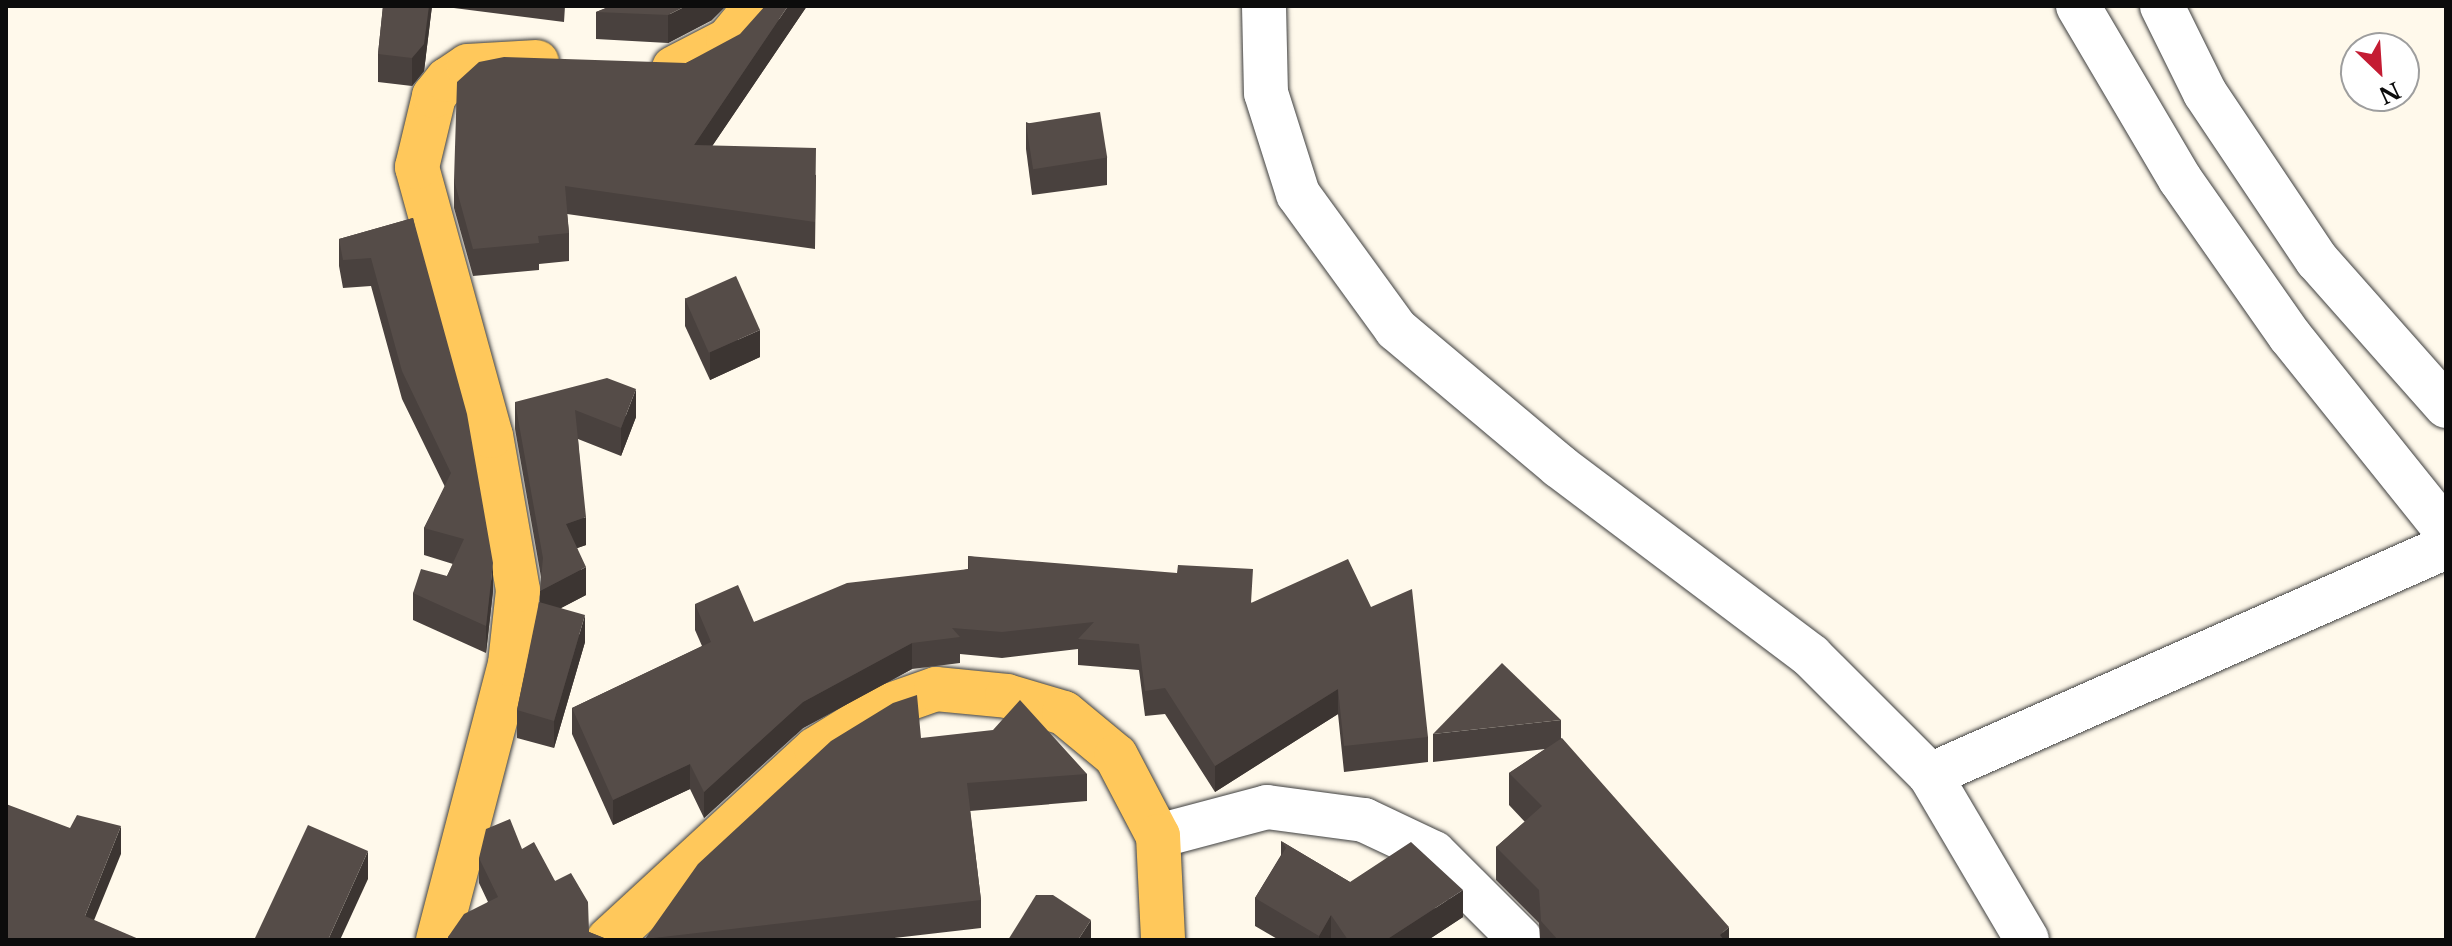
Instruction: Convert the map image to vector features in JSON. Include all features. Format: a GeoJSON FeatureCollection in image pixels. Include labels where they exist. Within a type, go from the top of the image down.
{"type":"FeatureCollection","features":[{"type":"Feature","properties":{"kind":"main road"},"geometry":{"type":"LineString","coordinates":[[628,66],[674,68],[705,55],[756,6]]}},
{"type":"Feature","properties":{"kind":"main road"},"geometry":{"type":"LineString","coordinates":[[438,940],[510,664],[518,590],[491,436],[417,167],[434,96],[468,66],[584,64]]}},
{"type":"Feature","properties":{"kind":"main road"},"geometry":{"type":"LineString","coordinates":[[608,940],[816,749],[882,708],[936,689],[1007,696],[1064,713],[1116,756],[1158,836],[1163,940]]}},
{"type":"Feature","properties":{"kind":"street"},"geometry":{"type":"LineString","coordinates":[[1264,6],[1266,93],[1298,194],[1396,329],[1559,466],[1811,656],[1930,775],[2027,940]]}},
{"type":"Feature","properties":{"kind":"street"},"geometry":{"type":"LineString","coordinates":[[2078,6],[2180,179],[2281,323],[2446,531]]}},
{"type":"Feature","properties":{"kind":"street"},"geometry":{"type":"LineString","coordinates":[[2162,6],[2205,93],[2317,260],[2446,406]]}},
{"type":"Feature","properties":{"kind":"street"},"geometry":{"type":"LineString","coordinates":[[1930,775],[2446,547]]}},
{"type":"Feature","properties":{"kind":"street"},"geometry":{"type":"LineString","coordinates":[[1158,836],[1267,807],[1364,820],[1434,853],[1521,940]]}},
{"type":"Feature","properties":{"kind":"building"},"geometry":{"type":"Polygon","coordinates":[[[383,6],[429,6],[424,44],[412,58],[378,54],[383,6]]]}},
{"type":"Feature","properties":{"kind":"building"},"geometry":{"type":"Polygon","coordinates":[[[611,6],[686,6],[668,15],[596,12],[611,6]]]}},
{"type":"Feature","properties":{"kind":"building"},"geometry":{"type":"Polygon","coordinates":[[[765,6],[788,6],[694,145],[816,148],[815,222],[565,186],[569,233],[538,236],[539,243],[473,249],[454,180],[457,82],[479,62],[504,57],[686,63],[740,34],[765,6]]]}},
{"type":"Feature","properties":{"kind":"building"},"geometry":{"type":"Polygon","coordinates":[[[1100,112],[1107,157],[1033,169],[1026,124],[1100,112]]]}},
{"type":"Feature","properties":{"kind":"building"},"geometry":{"type":"Polygon","coordinates":[[[413,218],[467,414],[493,563],[486,626],[413,593],[421,569],[447,576],[464,539],[424,528],[451,473],[402,371],[371,258],[343,260],[339,239],[413,218]]]}},
{"type":"Feature","properties":{"kind":"building"},"geometry":{"type":"Polygon","coordinates":[[[736,276],[760,330],[709,353],[685,299],[736,276]]]}},
{"type":"Feature","properties":{"kind":"building"},"geometry":{"type":"Polygon","coordinates":[[[607,378],[636,389],[621,428],[575,410],[586,517],[566,524],[586,567],[540,591],[543,558],[515,402],[607,378]]]}},
{"type":"Feature","properties":{"kind":"building"},"geometry":{"type":"Polygon","coordinates":[[[968,556],[1177,573],[1178,565],[1253,569],[1251,603],[1348,559],[1371,607],[1412,589],[1428,737],[1344,746],[1338,689],[1215,766],[1165,688],[1145,691],[1139,644],[1078,639],[1094,622],[1002,632],[952,628],[960,637],[912,643],[803,702],[704,792],[690,764],[613,800],[572,708],[711,642],[695,604],[738,585],[754,622],[847,583],[969,569],[968,556]]]}},
{"type":"Feature","properties":{"kind":"building"},"geometry":{"type":"Polygon","coordinates":[[[539,602],[585,615],[554,721],[517,710],[539,602]]]}},
{"type":"Feature","properties":{"kind":"building"},"geometry":{"type":"Polygon","coordinates":[[[1502,663],[1561,720],[1433,734],[1502,663]]]}},
{"type":"Feature","properties":{"kind":"building"},"geometry":{"type":"Polygon","coordinates":[[[917,695],[921,738],[993,730],[1020,700],[1087,774],[967,783],[981,900],[645,939],[698,864],[831,741],[893,703],[917,695]]]}},
{"type":"Feature","properties":{"kind":"building"},"geometry":{"type":"Polygon","coordinates":[[[1562,738],[1729,927],[1720,935],[1724,940],[1558,940],[1541,921],[1539,890],[1496,847],[1542,806],[1509,773],[1562,738]]]}},
{"type":"Feature","properties":{"kind":"building"},"geometry":{"type":"Polygon","coordinates":[[[6,804],[70,828],[77,815],[121,826],[85,916],[141,940],[6,940],[6,804]]]}},
{"type":"Feature","properties":{"kind":"building"},"geometry":{"type":"Polygon","coordinates":[[[510,819],[522,849],[534,842],[555,881],[571,873],[588,902],[589,932],[609,940],[449,940],[464,914],[498,897],[479,858],[486,829],[510,819]]]}},
{"type":"Feature","properties":{"kind":"building"},"geometry":{"type":"Polygon","coordinates":[[[308,825],[368,851],[328,940],[255,938],[308,825]]]}},
{"type":"Feature","properties":{"kind":"building"},"geometry":{"type":"Polygon","coordinates":[[[1281,841],[1350,882],[1411,842],[1463,890],[1386,940],[1348,940],[1331,915],[1319,936],[1255,898],[1286,848],[1281,841]]]}},
{"type":"Feature","properties":{"kind":"building"},"geometry":{"type":"Polygon","coordinates":[[[1036,895],[1053,895],[1091,920],[1078,940],[1008,940],[1036,895]]]}}]}
